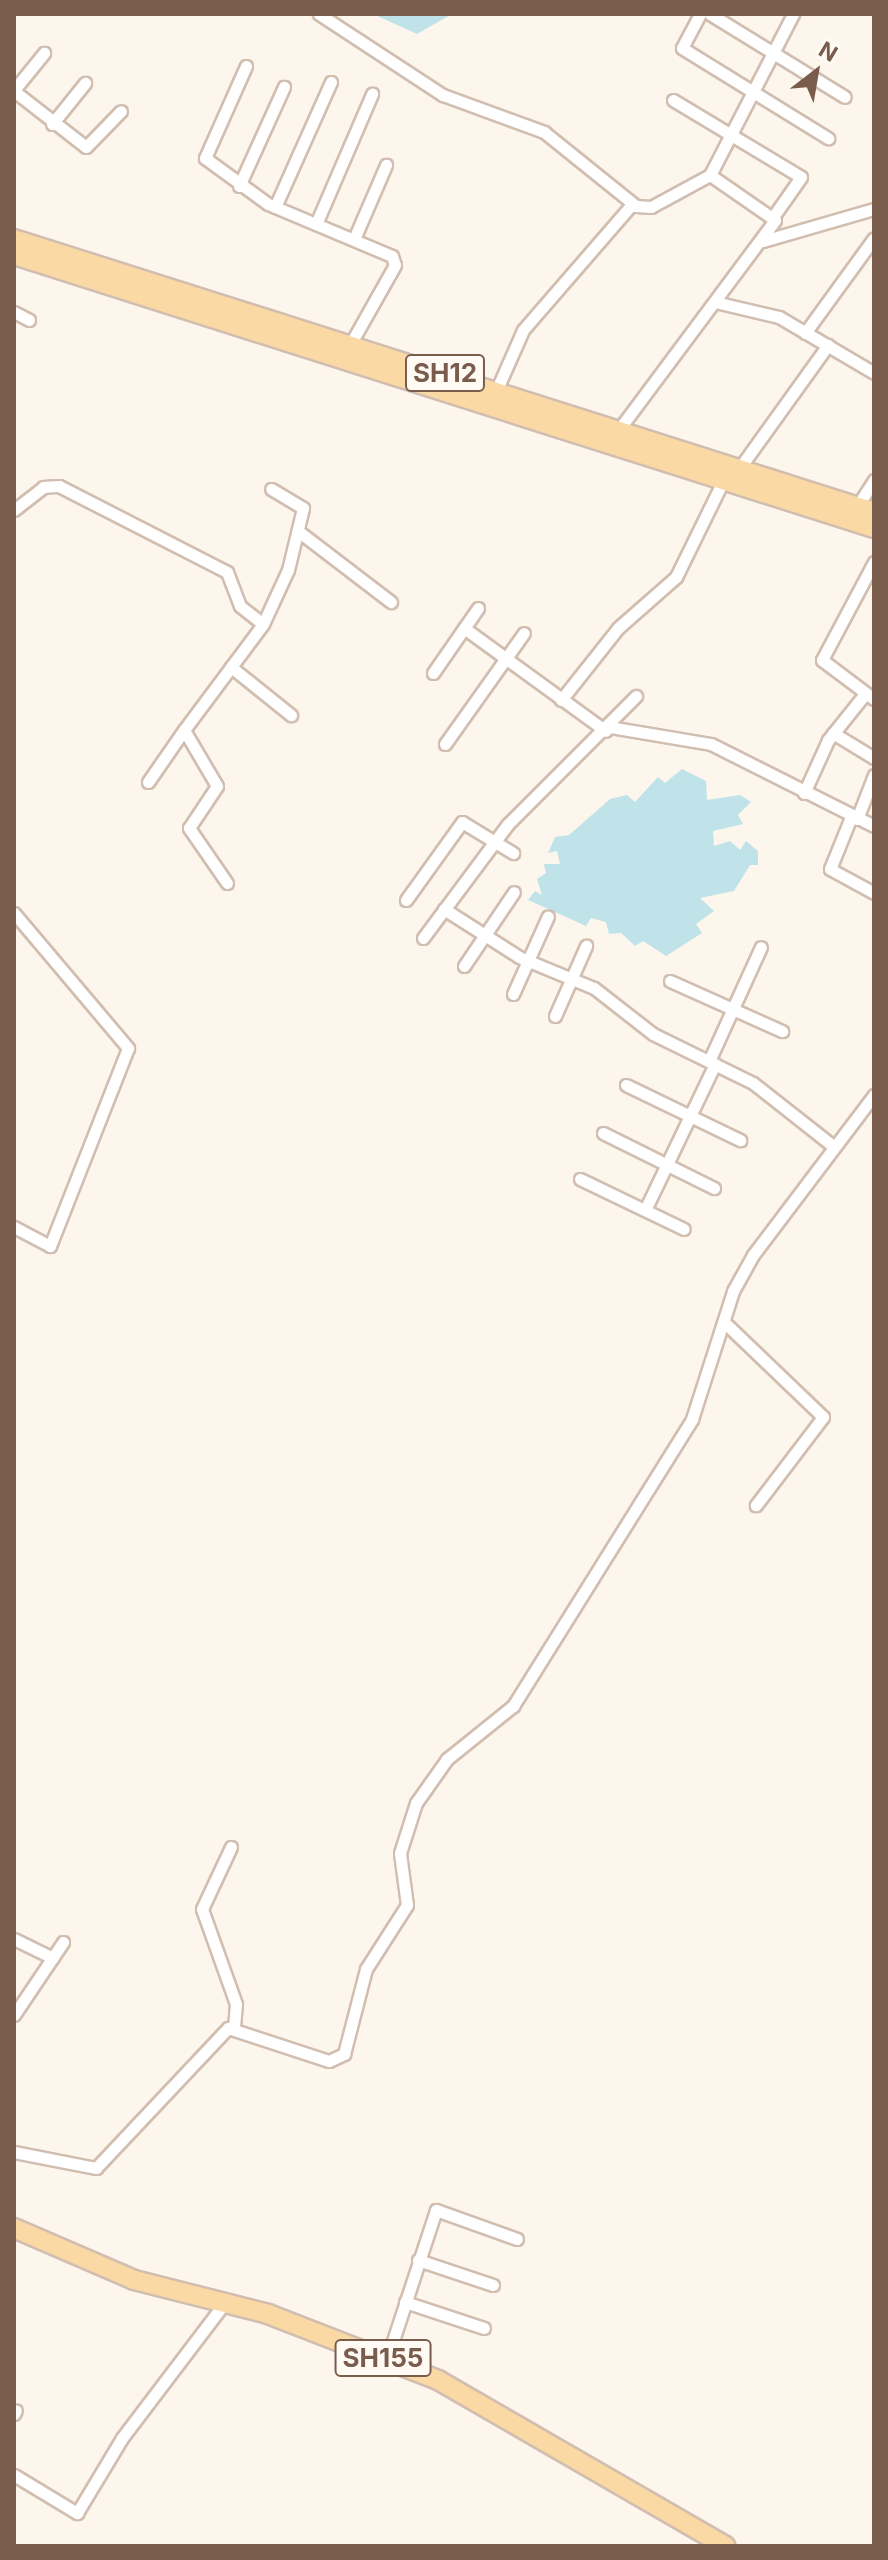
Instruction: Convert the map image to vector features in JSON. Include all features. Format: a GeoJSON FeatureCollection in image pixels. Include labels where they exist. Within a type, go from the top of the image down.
{"type":"FeatureCollection","features":[{"type":"Feature","properties":{"kind":"main road","name":"SH12"},"geometry":{"type":"LineString","coordinates":[[14,239],[620,428],[734,471],[866,508]]}},
{"type":"Feature","properties":{"kind":"main road"},"geometry":{"type":"LineString","coordinates":[[14,255],[734,471],[874,528]]}},
{"type":"Feature","properties":{"kind":"main road","name":"SH155"},"geometry":{"type":"LineString","coordinates":[[14,2231],[139,2292],[219,2310],[329,2343],[511,2424],[712,2546]]}},
{"type":"Feature","properties":{"kind":"main road","name":"SH155"},"geometry":{"type":"LineString","coordinates":[[14,2231],[134,2280],[268,2314],[387,2359],[508,2416],[726,2546]]}},
{"type":"Feature","properties":{"kind":"street"},"geometry":{"type":"LineString","coordinates":[[319,14],[443,95],[544,132],[632,204],[651,207],[710,175],[793,14]]}},
{"type":"Feature","properties":{"kind":"street"},"geometry":{"type":"LineString","coordinates":[[700,14],[682,48],[828,138]]}},
{"type":"Feature","properties":{"kind":"street"},"geometry":{"type":"LineString","coordinates":[[710,14],[845,97]]}},
{"type":"Feature","properties":{"kind":"street"},"geometry":{"type":"LineString","coordinates":[[44,53],[14,90],[52,124],[86,147],[121,111]]}},
{"type":"Feature","properties":{"kind":"street"},"geometry":{"type":"LineString","coordinates":[[246,66],[205,155],[239,186],[275,207],[354,239],[395,265],[351,343]]}},
{"type":"Feature","properties":{"kind":"street"},"geometry":{"type":"LineString","coordinates":[[275,207],[331,82]]}},
{"type":"Feature","properties":{"kind":"street"},"geometry":{"type":"LineString","coordinates":[[52,124],[85,83]]}},
{"type":"Feature","properties":{"kind":"street"},"geometry":{"type":"LineString","coordinates":[[239,186],[284,87]]}},
{"type":"Feature","properties":{"kind":"street"},"geometry":{"type":"LineString","coordinates":[[316,224],[372,94]]}},
{"type":"Feature","properties":{"kind":"street"},"geometry":{"type":"LineString","coordinates":[[620,428],[763,241],[773,217],[801,177],[673,100]]}},
{"type":"Feature","properties":{"kind":"street"},"geometry":{"type":"LineString","coordinates":[[354,239],[386,165]]}},
{"type":"Feature","properties":{"kind":"street"},"geometry":{"type":"LineString","coordinates":[[710,175],[773,217]]}},
{"type":"Feature","properties":{"kind":"street"},"geometry":{"type":"LineString","coordinates":[[497,389],[523,330],[632,204]]}},
{"type":"Feature","properties":{"kind":"street"},"geometry":{"type":"LineString","coordinates":[[763,241],[874,209]]}},
{"type":"Feature","properties":{"kind":"street"},"geometry":{"type":"LineString","coordinates":[[805,333],[874,238]]}},
{"type":"Feature","properties":{"kind":"street"},"geometry":{"type":"LineString","coordinates":[[715,302],[741,313],[772,314],[874,373]]}},
{"type":"Feature","properties":{"kind":"street"},"geometry":{"type":"LineString","coordinates":[[14,312],[29,320]]}},
{"type":"Feature","properties":{"kind":"street"},"geometry":{"type":"LineString","coordinates":[[561,700],[618,628],[676,577],[734,471],[828,345]]}},
{"type":"Feature","properties":{"kind":"street"},"geometry":{"type":"LineString","coordinates":[[866,508],[874,480]]}},
{"type":"Feature","properties":{"kind":"street"},"geometry":{"type":"LineString","coordinates":[[14,510],[43,487],[59,486],[227,572],[240,606],[263,624]]}},
{"type":"Feature","properties":{"kind":"street"},"geometry":{"type":"LineString","coordinates":[[148,782],[263,624],[298,531],[300,502],[271,489]]}},
{"type":"Feature","properties":{"kind":"street"},"geometry":{"type":"LineString","coordinates":[[14,494],[26,502]]}},
{"type":"Feature","properties":{"kind":"street"},"geometry":{"type":"LineString","coordinates":[[298,531],[391,602]]}},
{"type":"Feature","properties":{"kind":"street"},"geometry":{"type":"LineString","coordinates":[[804,793],[833,733],[869,697],[822,660],[874,562]]}},
{"type":"Feature","properties":{"kind":"street"},"geometry":{"type":"LineString","coordinates":[[433,673],[478,608]]}},
{"type":"Feature","properties":{"kind":"street"},"geometry":{"type":"LineString","coordinates":[[464,628],[561,700],[608,729],[699,740],[874,826]]}},
{"type":"Feature","properties":{"kind":"street"},"geometry":{"type":"LineString","coordinates":[[445,744],[524,633]]}},
{"type":"Feature","properties":{"kind":"street"},"geometry":{"type":"LineString","coordinates":[[231,667],[291,715]]}},
{"type":"Feature","properties":{"kind":"street"},"geometry":{"type":"LineString","coordinates":[[423,938],[493,841],[608,729],[636,696]]}},
{"type":"Feature","properties":{"kind":"street"},"geometry":{"type":"LineString","coordinates":[[184,730],[217,786],[189,828],[227,883]]}},
{"type":"Feature","properties":{"kind":"street"},"geometry":{"type":"LineString","coordinates":[[833,733],[874,758]]}},
{"type":"Feature","properties":{"kind":"street"},"geometry":{"type":"LineString","coordinates":[[874,775],[830,869],[874,893]]}},
{"type":"Feature","properties":{"kind":"street"},"geometry":{"type":"LineString","coordinates":[[406,900],[457,825],[513,853]]}},
{"type":"Feature","properties":{"kind":"street"},"geometry":{"type":"LineString","coordinates":[[464,966],[514,892]]}},
{"type":"Feature","properties":{"kind":"street"},"geometry":{"type":"LineString","coordinates":[[444,909],[529,961],[572,978],[712,1063],[753,1083],[833,1146]]}},
{"type":"Feature","properties":{"kind":"street"},"geometry":{"type":"LineString","coordinates":[[14,913],[128,1048],[50,1246],[14,1227]]}},
{"type":"Feature","properties":{"kind":"street"},"geometry":{"type":"LineString","coordinates":[[513,994],[548,916]]}},
{"type":"Feature","properties":{"kind":"street"},"geometry":{"type":"LineString","coordinates":[[555,1016],[586,946]]}},
{"type":"Feature","properties":{"kind":"street"},"geometry":{"type":"LineString","coordinates":[[645,1210],[691,1114],[761,947]]}},
{"type":"Feature","properties":{"kind":"street"},"geometry":{"type":"LineString","coordinates":[[670,981],[782,1031]]}},
{"type":"Feature","properties":{"kind":"street"},"geometry":{"type":"LineString","coordinates":[[626,1085],[740,1140]]}},
{"type":"Feature","properties":{"kind":"street"},"geometry":{"type":"LineString","coordinates":[[14,2152],[96,2168],[221,2031],[234,2027],[329,2061],[344,2054],[366,1969],[407,1905],[400,1853],[407,1821],[447,1759],[513,1706],[692,1419],[724,1322],[753,1255],[874,1095]]}},
{"type":"Feature","properties":{"kind":"street"},"geometry":{"type":"LineString","coordinates":[[603,1133],[714,1188]]}},
{"type":"Feature","properties":{"kind":"street"},"geometry":{"type":"LineString","coordinates":[[580,1179],[684,1229]]}},
{"type":"Feature","properties":{"kind":"street"},"geometry":{"type":"LineString","coordinates":[[724,1322],[823,1417],[756,1505]]}},
{"type":"Feature","properties":{"kind":"street"},"geometry":{"type":"LineString","coordinates":[[231,1847],[202,1909],[236,2004],[234,2027]]}},
{"type":"Feature","properties":{"kind":"street"},"geometry":{"type":"LineString","coordinates":[[14,1939],[53,1958]]}},
{"type":"Feature","properties":{"kind":"street"},"geometry":{"type":"LineString","coordinates":[[14,2015],[63,1942]]}},
{"type":"Feature","properties":{"kind":"street"},"geometry":{"type":"LineString","coordinates":[[387,2359],[436,2210],[517,2239]]}},
{"type":"Feature","properties":{"kind":"street"},"geometry":{"type":"LineString","coordinates":[[418,2260],[493,2285]]}},
{"type":"Feature","properties":{"kind":"street"},"geometry":{"type":"LineString","coordinates":[[405,2302],[484,2328]]}},
{"type":"Feature","properties":{"kind":"street"},"geometry":{"type":"LineString","coordinates":[[14,2475],[77,2513],[122,2438],[219,2310]]}},
{"type":"Feature","properties":{"kind":"water"},"geometry":{"type":"Polygon","coordinates":[[[373,14],[452,14],[417,34],[373,14]]]}},
{"type":"Feature","properties":{"kind":"water"},"geometry":{"type":"Polygon","coordinates":[[[682,769],[706,781],[707,800],[740,795],[751,802],[738,815],[743,824],[713,831],[714,846],[730,841],[740,850],[746,841],[758,851],[758,865],[750,865],[734,891],[700,898],[714,911],[696,924],[702,933],[666,956],[643,941],[635,946],[621,933],[609,934],[606,922],[591,918],[586,926],[528,900],[535,891],[542,895],[537,879],[546,873],[544,864],[560,864],[557,851],[548,853],[555,837],[569,835],[610,799],[627,795],[635,802],[658,777],[665,783],[682,769]]]}}]}
